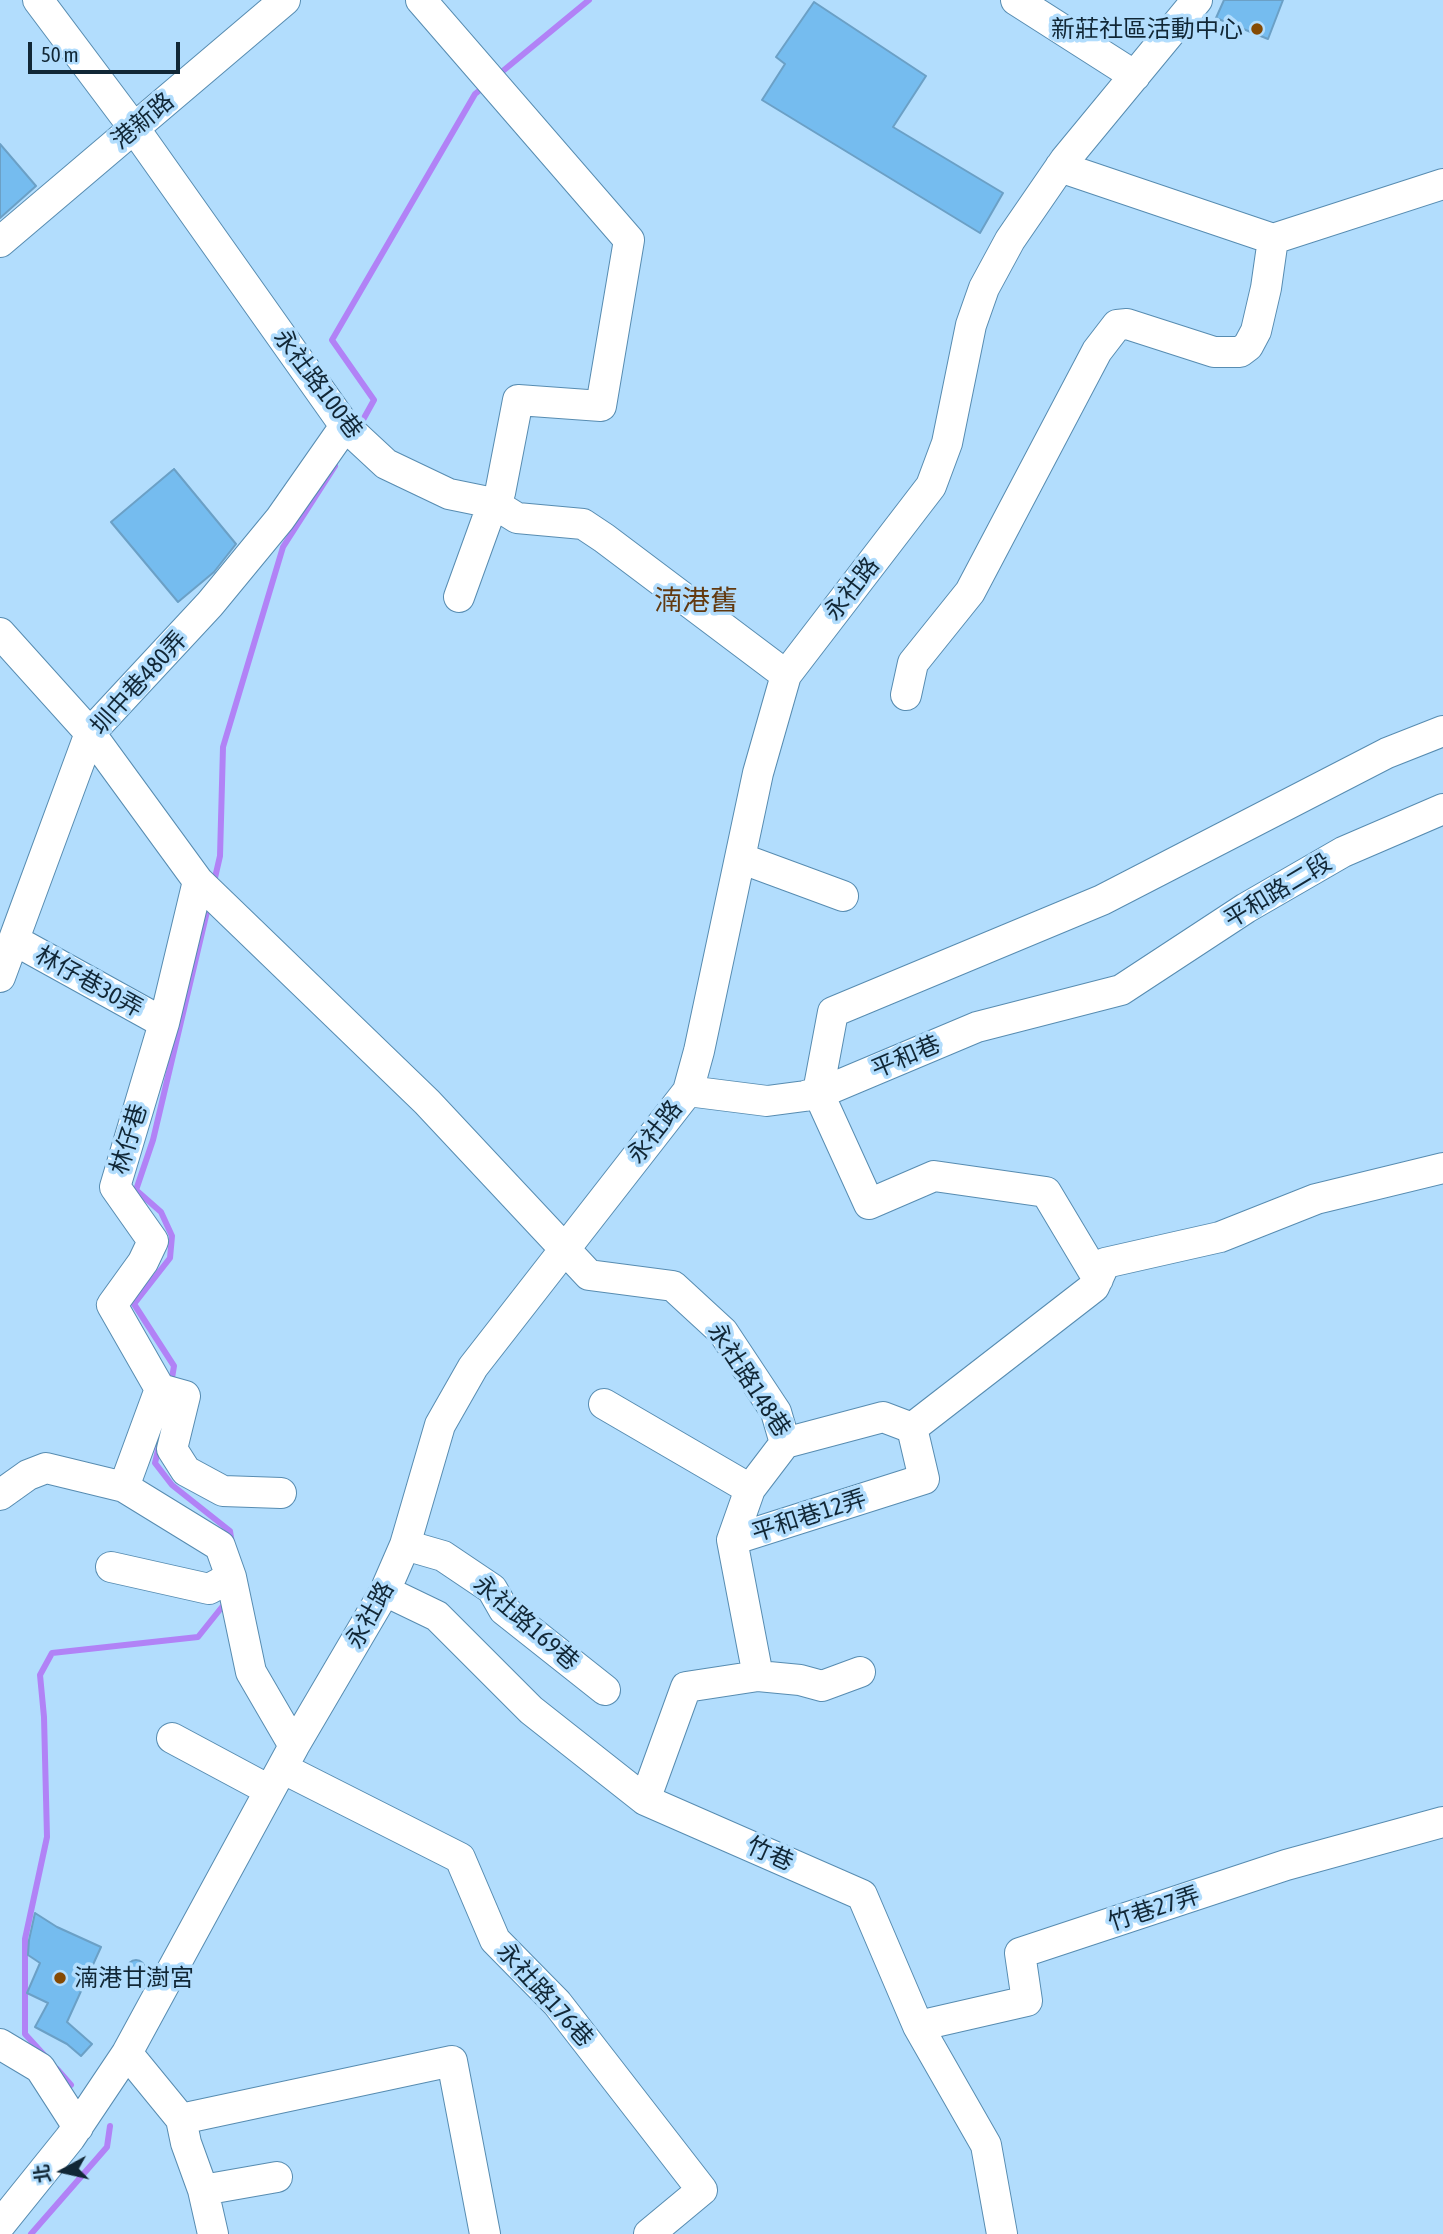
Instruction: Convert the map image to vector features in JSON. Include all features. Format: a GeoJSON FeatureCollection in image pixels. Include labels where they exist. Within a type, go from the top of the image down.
{"type":"FeatureCollection","features":[{"type":"Feature","properties":{"kind":"street","name":"永社路100巷"},"geometry":{"type":"LineString","coordinates":[[38,0],[134,128],[345,426],[386,464],[449,494],[493,503],[517,519],[583,524],[786,675]]}},
{"type":"Feature","properties":{"kind":"street","name":"港新路"},"geometry":{"type":"LineString","coordinates":[[0,242],[285,0]]}},
{"type":"Feature","properties":{"kind":"street"},"geometry":{"type":"LineString","coordinates":[[421,0],[629,240],[601,405],[518,400],[500,492],[493,503],[459,597]]}},
{"type":"Feature","properties":{"kind":"street"},"geometry":{"type":"LineString","coordinates":[[1016,0],[1135,76]]}},
{"type":"Feature","properties":{"kind":"street","name":"永社路"},"geometry":{"type":"LineString","coordinates":[[0,2225],[78,2127],[127,2053],[282,1768],[385,1591],[405,1545],[440,1425],[473,1367],[688,1090],[699,1051],[758,773],[786,675],[931,485],[947,443],[971,326],[984,288],[1010,240],[1060,167],[1197,0]]}},
{"type":"Feature","properties":{"kind":"street"},"geometry":{"type":"LineString","coordinates":[[1060,167],[1273,239],[1443,184]]}},
{"type":"Feature","properties":{"kind":"street"},"geometry":{"type":"LineString","coordinates":[[906,695],[913,663],[970,592],[1097,351],[1117,325],[1127,324],[1214,352],[1240,352],[1248,346],[1256,331],[1273,239]]}},
{"type":"Feature","properties":{"kind":"street","name":"圳中巷480弄"},"geometry":{"type":"LineString","coordinates":[[0,978],[90,733],[210,604],[281,519],[345,426]]}},
{"type":"Feature","properties":{"kind":"street","name":"永社路148巷"},"geometry":{"type":"LineString","coordinates":[[0,633],[90,733],[198,881],[427,1102],[589,1275],[674,1286],[723,1332],[776,1412],[785,1443],[883,1417],[912,1428]]}},
{"type":"Feature","properties":{"kind":"street"},"geometry":{"type":"LineString","coordinates":[[1098,1279],[1046,1192],[934,1176],[869,1204],[818,1092],[833,1012],[1102,900],[1387,753],[1443,730]]}},
{"type":"Feature","properties":{"kind":"street","name":"平和路二段"},"geometry":{"type":"LineString","coordinates":[[1121,990],[1246,908],[1343,852],[1443,809]]}},
{"type":"Feature","properties":{"kind":"street"},"geometry":{"type":"LineString","coordinates":[[740,858],[843,896]]}},
{"type":"Feature","properties":{"kind":"street","name":"林仔巷"},"geometry":{"type":"LineString","coordinates":[[160,1389],[112,1305],[143,1262],[153,1241],[115,1187],[164,1023],[198,881]]}},
{"type":"Feature","properties":{"kind":"street","name":"林仔巷30弄"},"geometry":{"type":"LineString","coordinates":[[14,940],[164,1023]]}},
{"type":"Feature","properties":{"kind":"street","name":"平和巷"},"geometry":{"type":"LineString","coordinates":[[688,1090],[767,1101],[805,1096],[977,1027],[1121,990]]}},
{"type":"Feature","properties":{"kind":"street"},"geometry":{"type":"LineString","coordinates":[[912,1428],[1094,1287],[1105,1263],[1220,1237],[1317,1199],[1443,1168]]}},
{"type":"Feature","properties":{"kind":"street"},"geometry":{"type":"LineString","coordinates":[[124,1487],[160,1389],[185,1396],[172,1449],[186,1471],[223,1490],[281,1493]]}},
{"type":"Feature","properties":{"kind":"street"},"geometry":{"type":"LineString","coordinates":[[604,1404],[750,1489]]}},
{"type":"Feature","properties":{"kind":"street","name":"平和巷12弄"},"geometry":{"type":"LineString","coordinates":[[758,1676],[732,1540],[924,1479],[912,1428]]}},
{"type":"Feature","properties":{"kind":"street"},"geometry":{"type":"LineString","coordinates":[[732,1540],[750,1489],[785,1443]]}},
{"type":"Feature","properties":{"kind":"street"},"geometry":{"type":"LineString","coordinates":[[0,1495],[28,1475],[46,1468],[124,1487],[220,1546],[233,1586],[251,1672],[282,1768]]}},
{"type":"Feature","properties":{"kind":"street","name":"永社路169巷"},"geometry":{"type":"LineString","coordinates":[[405,1545],[443,1556],[492,1589],[504,1610],[606,1690]]}},
{"type":"Feature","properties":{"kind":"street"},"geometry":{"type":"LineString","coordinates":[[111,1567],[209,1589],[233,1586]]}},
{"type":"Feature","properties":{"kind":"street","name":"竹巷"},"geometry":{"type":"LineString","coordinates":[[385,1591],[437,1616],[531,1710],[645,1800],[862,1895],[918,2026],[986,2145],[1002,2234]]}},
{"type":"Feature","properties":{"kind":"street"},"geometry":{"type":"LineString","coordinates":[[645,1800],[686,1687],[758,1676],[800,1680],[822,1686],[860,1672]]}},
{"type":"Feature","properties":{"kind":"street"},"geometry":{"type":"LineString","coordinates":[[172,1738],[282,1768]]}},
{"type":"Feature","properties":{"kind":"street","name":"永社路176巷"},"geometry":{"type":"LineString","coordinates":[[282,1768],[460,1858],[495,1940],[557,2003],[702,2190],[649,2234]]}},
{"type":"Feature","properties":{"kind":"street","name":"竹巷27弄"},"geometry":{"type":"LineString","coordinates":[[918,2026],[1027,2001],[1020,1953],[1286,1866],[1443,1822]]}},
{"type":"Feature","properties":{"kind":"street"},"geometry":{"type":"LineString","coordinates":[[0,2044],[40,2068],[78,2127]]}},
{"type":"Feature","properties":{"kind":"street"},"geometry":{"type":"LineString","coordinates":[[127,2053],[181,2119],[213,2234]]}},
{"type":"Feature","properties":{"kind":"street"},"geometry":{"type":"LineString","coordinates":[[181,2119],[452,2061],[485,2234]]}},
{"type":"Feature","properties":{"kind":"street"},"geometry":{"type":"LineString","coordinates":[[202,2190],[277,2177]]}},
{"type":"Feature","properties":{"kind":"building","name":"新莊社區活動中心"},"geometry":{"type":"Polygon","coordinates":[[[1224,0],[1283,0],[1268,39],[1216,18],[1224,0]]]}},
{"type":"Feature","properties":{"kind":"building"},"geometry":{"type":"Polygon","coordinates":[[[814,2],[926,76],[893,127],[1003,193],[980,233],[762,100],[785,64],[776,57],[814,2]]]}},
{"type":"Feature","properties":{"kind":"building"},"geometry":{"type":"Polygon","coordinates":[[[0,144],[36,186],[0,218],[0,144]]]}},
{"type":"Feature","properties":{"kind":"building"},"geometry":{"type":"Polygon","coordinates":[[[174,469],[236,544],[214,572],[178,602],[111,522],[174,469]]]}},
{"type":"Feature","properties":{"kind":"building","name":"湳港甘澍宮"},"geometry":{"type":"Polygon","coordinates":[[[35,1913],[57,1927],[101,1947],[67,2022],[92,2044],[81,2056],[67,2044],[35,2027],[48,2003],[27,1993],[40,1963],[28,1955],[35,1913]]]}},
{"type":"Feature","properties":{"kind":"building"},"geometry":{"type":"Polygon","coordinates":[[[136,1960],[142,1963],[145,1969],[142,1975],[136,1978],[130,1975],[127,1969],[130,1963],[136,1960]]]}},
{"type":"Feature","properties":{"kind":"waterway"},"geometry":{"type":"LineString","coordinates":[[498,75],[589,0]]}},
{"type":"Feature","properties":{"kind":"waterway"},"geometry":{"type":"LineString","coordinates":[[359,427],[374,400],[332,340],[475,94],[485,86]]}},
{"type":"Feature","properties":{"kind":"waterway"},"geometry":{"type":"LineString","coordinates":[[214,882],[220,856],[223,747],[283,547],[335,466]]}},
{"type":"Feature","properties":{"kind":"waterway"},"geometry":{"type":"LineString","coordinates":[[171,1384],[174,1366],[134,1304],[170,1258],[172,1236],[161,1212],[136,1190],[153,1140],[209,903]]}},
{"type":"Feature","properties":{"kind":"waterway"},"geometry":{"type":"LineString","coordinates":[[159,1446],[155,1463],[172,1485],[230,1531],[232,1544]]}},
{"type":"Feature","properties":{"kind":"waterway"},"geometry":{"type":"LineString","coordinates":[[45,2056],[25,2034],[25,1939],[47,1837],[44,1717],[40,1675],[52,1653],[198,1637],[226,1602]]}},
{"type":"Feature","properties":{"kind":"waterway"},"geometry":{"type":"LineString","coordinates":[[57,2069],[71,2085]]}},
{"type":"Feature","properties":{"kind":"waterway"},"geometry":{"type":"LineString","coordinates":[[31,2234],[107,2147],[110,2126]]}},
{"type":"Feature","properties":{"kind":"place","name":"新莊社區活動中心"},"geometry":{"type":"Point","coordinates":[1257,29]}},
{"type":"Feature","properties":{"kind":"place","name":"湳港甘澍宮"},"geometry":{"type":"Point","coordinates":[60,1978]}},
{"type":"Feature","properties":{"kind":"district","name":"湳港舊"},"geometry":{"type":"Point","coordinates":[696,601]}}]}
